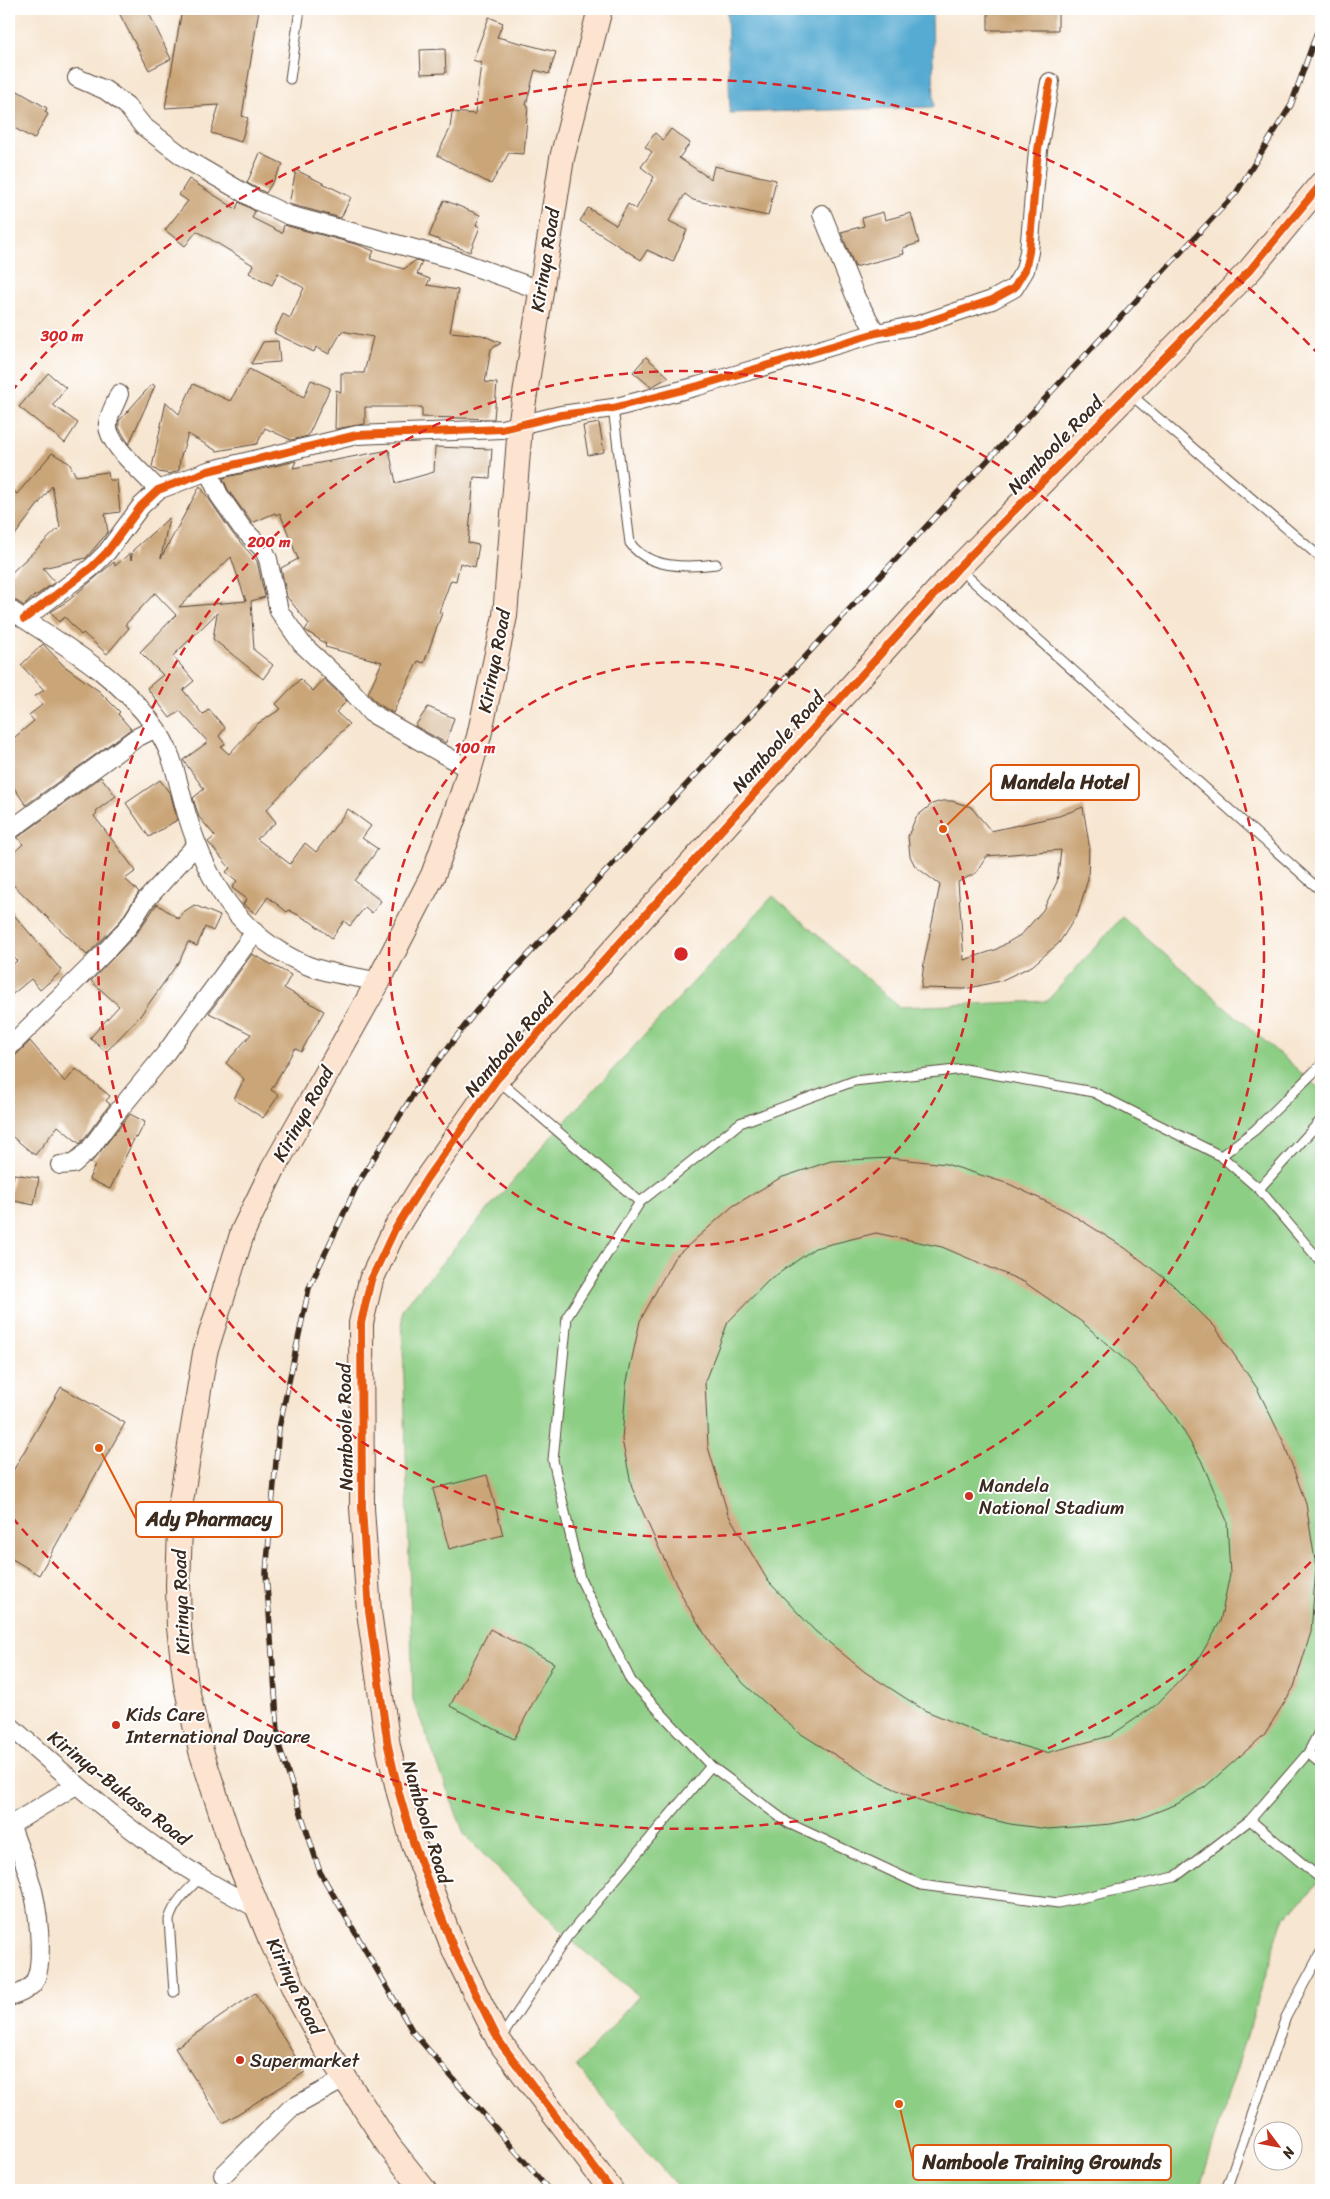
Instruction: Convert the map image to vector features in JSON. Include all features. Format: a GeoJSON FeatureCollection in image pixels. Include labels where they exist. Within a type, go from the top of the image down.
{"type":"FeatureCollection","features":[{"type":"Feature","properties":{"kind":"street","name":"Kirinya Road"},"geometry":{"type":"LineString","coordinates":[[424,2190],[389,2146],[299,1999],[258,1909],[229,1837],[204,1760],[186,1684],[179,1628],[178,1585],[181,1501],[190,1436],[205,1353],[244,1231],[273,1168],[378,982],[433,875],[469,768],[485,712],[505,616],[520,426],[540,290],[562,158],[600,9]]}},
{"type":"Feature","properties":{"kind":"street"},"geometry":{"type":"LineString","coordinates":[[77,78],[105,90],[126,105],[143,126],[189,162],[256,200],[288,215],[456,260],[540,290]]}},
{"type":"Feature","properties":{"kind":"street"},"geometry":{"type":"LineString","coordinates":[[24,619],[91,568],[107,552],[141,506],[158,490],[208,471],[357,435],[502,429],[561,415],[613,408],[698,386],[876,333],[918,325],[992,300],[1014,288],[1025,270],[1029,252],[1038,150],[1050,82]]}},
{"type":"Feature","properties":{"kind":"street","name":"Namboole Road"},"geometry":{"type":"LineString","coordinates":[[611,2190],[499,2042],[455,1952],[413,1842],[388,1746],[369,1612],[362,1508],[360,1389],[361,1323],[371,1280],[399,1224],[427,1178],[497,1078],[958,568],[1250,270],[1321,184]]}},
{"type":"Feature","properties":{"kind":"street"},"geometry":{"type":"LineString","coordinates":[[822,214],[856,298],[876,333]]}},
{"type":"Feature","properties":{"kind":"street"},"geometry":{"type":"LineString","coordinates":[[119,394],[108,423],[108,430],[120,451],[158,490]]}},
{"type":"Feature","properties":{"kind":"street"},"geometry":{"type":"LineString","coordinates":[[208,471],[219,495],[242,528],[264,550],[268,559],[279,611],[302,644],[351,690],[371,713],[469,768]]}},
{"type":"Feature","properties":{"kind":"street"},"geometry":{"type":"LineString","coordinates":[[9,608],[104,675],[133,701],[156,728],[172,758],[196,845],[208,872],[227,905],[255,932],[283,953],[306,965],[378,982]]}},
{"type":"Feature","properties":{"kind":"street"},"geometry":{"type":"LineString","coordinates":[[9,831],[136,738],[156,728]]}},
{"type":"Feature","properties":{"kind":"street"},"geometry":{"type":"LineString","coordinates":[[9,1046],[113,944],[145,901],[196,845]]}},
{"type":"Feature","properties":{"kind":"street"},"geometry":{"type":"LineString","coordinates":[[60,1165],[73,1164],[89,1150],[165,1054],[255,932]]}},
{"type":"Feature","properties":{"kind":"street","name":"Kirinya-Bukasa Road"},"geometry":{"type":"LineString","coordinates":[[9,1725],[76,1785],[133,1830],[201,1878],[258,1909]]}},
{"type":"Feature","properties":{"kind":"street"},"geometry":{"type":"LineString","coordinates":[[9,1997],[32,1985],[38,1971],[39,1962],[37,1915],[31,1882],[10,1826],[76,1785]]}},
{"type":"Feature","properties":{"kind":"street"},"geometry":{"type":"LineString","coordinates":[[223,2175],[290,2109],[346,2078]]}},
{"type":"Feature","properties":{"kind":"lane"},"geometry":{"type":"LineString","coordinates":[[290,79],[300,9]]}},
{"type":"Feature","properties":{"kind":"lane"},"geometry":{"type":"LineString","coordinates":[[1129,393],[1321,558]]}},
{"type":"Feature","properties":{"kind":"lane"},"geometry":{"type":"LineString","coordinates":[[613,408],[630,543],[637,553],[645,558],[694,567],[716,564]]}},
{"type":"Feature","properties":{"kind":"lane"},"geometry":{"type":"LineString","coordinates":[[958,568],[1321,892]]}},
{"type":"Feature","properties":{"kind":"lane"},"geometry":{"type":"LineString","coordinates":[[1221,1156],[1255,1130],[1321,1064]]}},
{"type":"Feature","properties":{"kind":"lane"},"geometry":{"type":"LineString","coordinates":[[1321,1262],[1259,1189],[1221,1156],[1092,1092],[965,1069],[854,1080],[740,1123],[640,1202],[567,1317],[553,1460],[580,1578],[630,1681],[711,1766],[788,1822],[921,1885],[1058,1903],[1174,1877],[1250,1820],[1308,1753],[1321,1728]]}},
{"type":"Feature","properties":{"kind":"lane"},"geometry":{"type":"LineString","coordinates":[[497,1078],[640,1202]]}},
{"type":"Feature","properties":{"kind":"lane"},"geometry":{"type":"LineString","coordinates":[[1259,1189],[1321,1120]]}},
{"type":"Feature","properties":{"kind":"lane"},"geometry":{"type":"LineString","coordinates":[[1308,1753],[1321,1764]]}},
{"type":"Feature","properties":{"kind":"lane"},"geometry":{"type":"LineString","coordinates":[[499,2042],[567,1937],[711,1766]]}},
{"type":"Feature","properties":{"kind":"lane"},"geometry":{"type":"LineString","coordinates":[[1250,1820],[1321,1879]]}},
{"type":"Feature","properties":{"kind":"lane"},"geometry":{"type":"LineString","coordinates":[[174,1992],[169,1920],[172,1910],[179,1899],[201,1878]]}},
{"type":"Feature","properties":{"kind":"lane"},"geometry":{"type":"LineString","coordinates":[[1226,2190],[1286,2017],[1321,1952]]}},
{"type":"Feature","properties":{"kind":"green space"},"geometry":{"type":"Polygon","coordinates":[[[773,896],[899,1007],[1047,1001],[1122,917],[1321,1090],[1321,1881],[1283,1919],[1199,2190],[680,2190],[576,2066],[639,1996],[567,1937],[465,1836],[413,1700],[402,1309],[557,1130],[773,896]]]}},
{"type":"Feature","properties":{"kind":"water"},"geometry":{"type":"Polygon","coordinates":[[[932,9],[934,107],[730,113],[727,13],[932,9]]]}},
{"type":"Feature","properties":{"kind":"building"},"geometry":{"type":"Polygon","coordinates":[[[117,9],[147,9],[171,59],[149,70],[117,9]]]}},
{"type":"Feature","properties":{"kind":"building"},"geometry":{"type":"Polygon","coordinates":[[[182,9],[259,9],[242,116],[248,118],[241,142],[211,133],[219,105],[165,108],[182,9]]]}},
{"type":"Feature","properties":{"kind":"building"},"geometry":{"type":"Polygon","coordinates":[[[988,9],[1058,9],[1058,30],[988,30],[988,9]]]}},
{"type":"Feature","properties":{"kind":"building"},"geometry":{"type":"Polygon","coordinates":[[[489,17],[503,23],[497,37],[556,52],[549,74],[535,70],[526,105],[528,106],[524,154],[509,153],[491,184],[437,155],[450,129],[452,112],[475,114],[481,63],[473,60],[489,17]]]}},
{"type":"Feature","properties":{"kind":"building"},"geometry":{"type":"Polygon","coordinates":[[[445,49],[446,73],[421,74],[420,50],[445,49]]]}},
{"type":"Feature","properties":{"kind":"building"},"geometry":{"type":"Polygon","coordinates":[[[9,86],[47,108],[45,112],[48,114],[34,139],[9,125],[9,86]]]}},
{"type":"Feature","properties":{"kind":"building"},"geometry":{"type":"Polygon","coordinates":[[[671,129],[690,143],[679,158],[711,179],[714,166],[776,180],[768,216],[693,200],[685,194],[669,221],[687,230],[673,262],[647,250],[641,260],[580,221],[588,208],[616,225],[628,204],[636,209],[654,177],[641,167],[652,152],[645,147],[655,133],[663,140],[671,129]]]}},
{"type":"Feature","properties":{"kind":"building"},"geometry":{"type":"Polygon","coordinates":[[[260,153],[283,164],[266,193],[247,183],[260,153]]]}},
{"type":"Feature","properties":{"kind":"building"},"geometry":{"type":"Polygon","coordinates":[[[296,170],[351,197],[341,218],[289,204],[296,170]]]}},
{"type":"Feature","properties":{"kind":"building"},"geometry":{"type":"Polygon","coordinates":[[[189,179],[236,209],[239,202],[255,211],[252,218],[282,233],[284,225],[359,245],[374,251],[370,259],[404,269],[416,260],[422,262],[417,274],[430,279],[427,285],[458,290],[450,332],[482,335],[501,343],[491,349],[485,382],[497,383],[494,419],[422,417],[422,407],[365,407],[365,424],[335,429],[336,390],[341,392],[341,373],[364,373],[373,337],[342,331],[329,354],[316,347],[314,352],[274,333],[283,314],[290,318],[304,288],[278,273],[272,285],[249,273],[253,265],[197,231],[185,246],[165,230],[188,201],[179,195],[189,179]]]}},
{"type":"Feature","properties":{"kind":"building"},"geometry":{"type":"Polygon","coordinates":[[[444,200],[480,215],[476,225],[480,227],[470,252],[429,236],[444,200]]]}},
{"type":"Feature","properties":{"kind":"building"},"geometry":{"type":"Polygon","coordinates":[[[883,212],[885,220],[911,213],[919,243],[903,248],[904,254],[855,267],[841,232],[864,226],[862,218],[883,212]]]}},
{"type":"Feature","properties":{"kind":"building"},"geometry":{"type":"Polygon","coordinates":[[[278,341],[280,362],[251,364],[263,342],[278,341]]]}},
{"type":"Feature","properties":{"kind":"building"},"geometry":{"type":"Polygon","coordinates":[[[646,357],[669,377],[651,387],[633,372],[646,357]]]}},
{"type":"Feature","properties":{"kind":"building"},"geometry":{"type":"Polygon","coordinates":[[[249,369],[304,397],[311,380],[330,388],[308,436],[291,440],[265,428],[257,444],[217,451],[188,434],[180,459],[179,470],[170,474],[159,472],[152,467],[166,402],[179,414],[193,384],[230,401],[249,369]]]}},
{"type":"Feature","properties":{"kind":"building"},"geometry":{"type":"Polygon","coordinates":[[[48,373],[66,388],[53,405],[78,423],[65,443],[19,407],[48,373]]]}},
{"type":"Feature","properties":{"kind":"building"},"geometry":{"type":"Polygon","coordinates":[[[152,384],[155,386],[129,444],[119,428],[119,421],[152,384]]]}},
{"type":"Feature","properties":{"kind":"building"},"geometry":{"type":"Polygon","coordinates":[[[599,423],[604,452],[588,455],[583,426],[599,423]]]}},
{"type":"Feature","properties":{"kind":"building"},"geometry":{"type":"Polygon","coordinates":[[[435,447],[492,449],[490,478],[474,477],[468,543],[479,545],[475,567],[460,563],[456,581],[451,580],[439,612],[442,613],[424,663],[418,661],[393,713],[377,703],[368,693],[382,662],[325,647],[326,644],[305,630],[309,624],[287,597],[281,568],[298,559],[280,513],[276,515],[275,513],[252,523],[228,490],[223,478],[296,461],[293,468],[389,450],[396,483],[434,472],[435,447]]]}},
{"type":"Feature","properties":{"kind":"building"},"geometry":{"type":"Polygon","coordinates":[[[52,453],[69,463],[76,476],[108,472],[109,480],[117,480],[120,512],[105,514],[108,532],[86,558],[43,568],[55,582],[36,594],[24,606],[9,596],[9,575],[60,527],[52,486],[9,543],[9,487],[17,494],[52,453]]]}},
{"type":"Feature","properties":{"kind":"building"},"geometry":{"type":"Polygon","coordinates":[[[200,486],[233,534],[257,561],[265,597],[251,601],[254,650],[273,665],[263,679],[213,639],[217,613],[173,656],[194,681],[183,690],[203,715],[209,709],[225,728],[219,736],[225,744],[221,747],[229,754],[257,724],[281,709],[276,704],[300,679],[313,691],[324,679],[347,701],[336,712],[349,724],[266,810],[276,822],[257,839],[290,864],[305,843],[316,852],[348,809],[371,826],[362,838],[378,849],[355,881],[381,901],[372,913],[365,907],[350,926],[344,921],[332,938],[311,922],[289,910],[287,912],[268,897],[256,914],[243,904],[247,899],[232,888],[237,881],[226,872],[230,868],[208,842],[215,836],[199,817],[193,798],[204,789],[183,760],[208,742],[180,711],[170,718],[147,688],[163,675],[140,652],[176,615],[155,593],[125,625],[129,628],[107,654],[83,633],[81,635],[65,617],[59,622],[51,612],[69,600],[114,562],[115,566],[130,553],[131,560],[133,550],[169,518],[161,558],[200,486]],[[231,557],[179,607],[246,601],[231,557]]]}},
{"type":"Feature","properties":{"kind":"building"},"geometry":{"type":"Polygon","coordinates":[[[43,644],[63,665],[99,691],[120,712],[118,714],[131,729],[26,805],[9,781],[9,742],[34,721],[29,715],[42,705],[35,696],[44,690],[21,665],[43,644]]]}},
{"type":"Feature","properties":{"kind":"building"},"geometry":{"type":"Polygon","coordinates":[[[428,707],[454,718],[446,743],[415,726],[428,707]]]}},
{"type":"Feature","properties":{"kind":"building"},"geometry":{"type":"Polygon","coordinates":[[[101,777],[116,796],[96,811],[97,813],[94,816],[136,871],[125,879],[139,892],[121,920],[87,955],[9,881],[9,857],[23,844],[17,838],[101,777]]]}},
{"type":"Feature","properties":{"kind":"building"},"geometry":{"type":"Polygon","coordinates":[[[160,780],[171,795],[177,820],[149,837],[126,803],[160,780]]]}},
{"type":"Feature","properties":{"kind":"building"},"geometry":{"type":"Polygon","coordinates":[[[952,801],[971,807],[991,831],[1059,816],[1083,807],[1089,844],[1088,879],[1078,913],[1059,943],[1032,966],[1000,981],[965,989],[921,988],[924,962],[940,885],[915,866],[910,856],[908,836],[916,817],[932,804],[952,801]],[[1061,850],[987,856],[976,873],[958,882],[964,960],[995,950],[1022,934],[1043,910],[1057,882],[1061,850]]]}},
{"type":"Feature","properties":{"kind":"building"},"geometry":{"type":"Polygon","coordinates":[[[157,904],[179,919],[182,913],[194,905],[220,916],[213,931],[205,927],[197,946],[188,942],[180,960],[140,1016],[106,1052],[90,1038],[119,1006],[91,981],[137,933],[157,904]]]}},
{"type":"Feature","properties":{"kind":"building"},"geometry":{"type":"Polygon","coordinates":[[[9,909],[62,971],[40,990],[31,979],[9,997],[9,967],[17,961],[9,952],[9,909]]]}},
{"type":"Feature","properties":{"kind":"building"},"geometry":{"type":"Polygon","coordinates":[[[252,954],[291,975],[284,988],[324,1011],[301,1052],[295,1048],[271,1090],[279,1095],[263,1118],[234,1099],[244,1079],[226,1063],[251,1034],[209,1013],[252,954]]]}},
{"type":"Feature","properties":{"kind":"building"},"geometry":{"type":"Polygon","coordinates":[[[30,1041],[65,1082],[76,1069],[110,1096],[106,1101],[110,1104],[80,1144],[58,1126],[35,1155],[9,1134],[9,1057],[16,1055],[30,1041]]]}},
{"type":"Feature","properties":{"kind":"building"},"geometry":{"type":"Polygon","coordinates":[[[130,1114],[145,1122],[137,1138],[135,1137],[110,1189],[89,1179],[95,1165],[91,1163],[130,1114]]]}},
{"type":"Feature","properties":{"kind":"building"},"geometry":{"type":"Polygon","coordinates":[[[891,1158],[946,1164],[1009,1184],[1068,1212],[1125,1248],[1172,1284],[1215,1327],[1257,1388],[1284,1443],[1306,1504],[1316,1567],[1311,1632],[1294,1687],[1264,1735],[1205,1787],[1177,1804],[1141,1818],[1111,1824],[1048,1829],[1010,1824],[928,1804],[877,1781],[798,1732],[744,1684],[714,1649],[685,1602],[632,1488],[622,1440],[626,1386],[640,1321],[674,1258],[733,1206],[780,1178],[831,1161],[891,1158]],[[876,1233],[815,1248],[768,1281],[728,1322],[705,1381],[708,1447],[728,1514],[768,1581],[815,1631],[865,1672],[924,1710],[984,1735],[1046,1753],[1110,1736],[1156,1705],[1195,1665],[1220,1622],[1230,1574],[1227,1521],[1201,1460],[1175,1417],[1134,1368],[1082,1322],[1024,1282],[942,1247],[876,1233]]]}},
{"type":"Feature","properties":{"kind":"building"},"geometry":{"type":"Polygon","coordinates":[[[14,1174],[39,1178],[34,1205],[9,1200],[14,1174]]]}},
{"type":"Feature","properties":{"kind":"building"},"geometry":{"type":"Polygon","coordinates":[[[61,1387],[125,1423],[39,1575],[9,1557],[9,1478],[61,1387]]]}},
{"type":"Feature","properties":{"kind":"building"},"geometry":{"type":"Polygon","coordinates":[[[487,1475],[503,1535],[449,1549],[433,1489],[487,1475]]]}},
{"type":"Feature","properties":{"kind":"building"},"geometry":{"type":"Polygon","coordinates":[[[490,1629],[554,1663],[514,1739],[450,1706],[490,1629]]]}},
{"type":"Feature","properties":{"kind":"building","name":"Supermarket"},"geometry":{"type":"Polygon","coordinates":[[[255,1993],[305,2072],[223,2123],[175,2048],[255,1993]]]}},
{"type":"Feature","properties":{"kind":"railway"},"geometry":{"type":"LineString","coordinates":[[549,2190],[413,2032],[320,1872],[279,1745],[266,1573],[279,1428],[309,1288],[357,1185],[419,1085],[477,1010],[1236,193],[1291,105],[1321,21]]}},
{"type":"Feature","properties":{"kind":"cycle path"},"geometry":{"type":"LineString","coordinates":[[24,619],[91,568],[107,552],[141,506],[158,490],[208,471],[357,435],[502,429],[561,415],[613,408],[698,386],[876,333],[918,325],[992,300],[1014,288],[1025,270],[1029,252],[1038,150],[1050,82]]}},
{"type":"Feature","properties":{"kind":"cycle path"},"geometry":{"type":"LineString","coordinates":[[611,2190],[499,2041],[455,1952],[413,1842],[399,1793],[388,1746],[369,1612],[362,1508],[361,1323],[371,1280],[394,1231],[427,1178],[497,1079],[958,568],[1250,270],[1321,184]]}},
{"type":"Feature","properties":{"kind":"place","name":"Mandela Hotel"},"geometry":{"type":"Point","coordinates":[943,829]}},
{"type":"Feature","properties":{"kind":"place","name":"Ady Pharmacy"},"geometry":{"type":"Point","coordinates":[99,1448]}},
{"type":"Feature","properties":{"kind":"place","name":"Mandela National Stadium"},"geometry":{"type":"Point","coordinates":[969,1496]}},
{"type":"Feature","properties":{"kind":"place","name":"Kids Care International Daycare"},"geometry":{"type":"Point","coordinates":[116,1725]}},
{"type":"Feature","properties":{"kind":"place","name":"Supermarket"},"geometry":{"type":"Point","coordinates":[240,2060]}},
{"type":"Feature","properties":{"kind":"place","name":"Namboole Training Grounds"},"geometry":{"type":"Point","coordinates":[899,2104]}}]}
